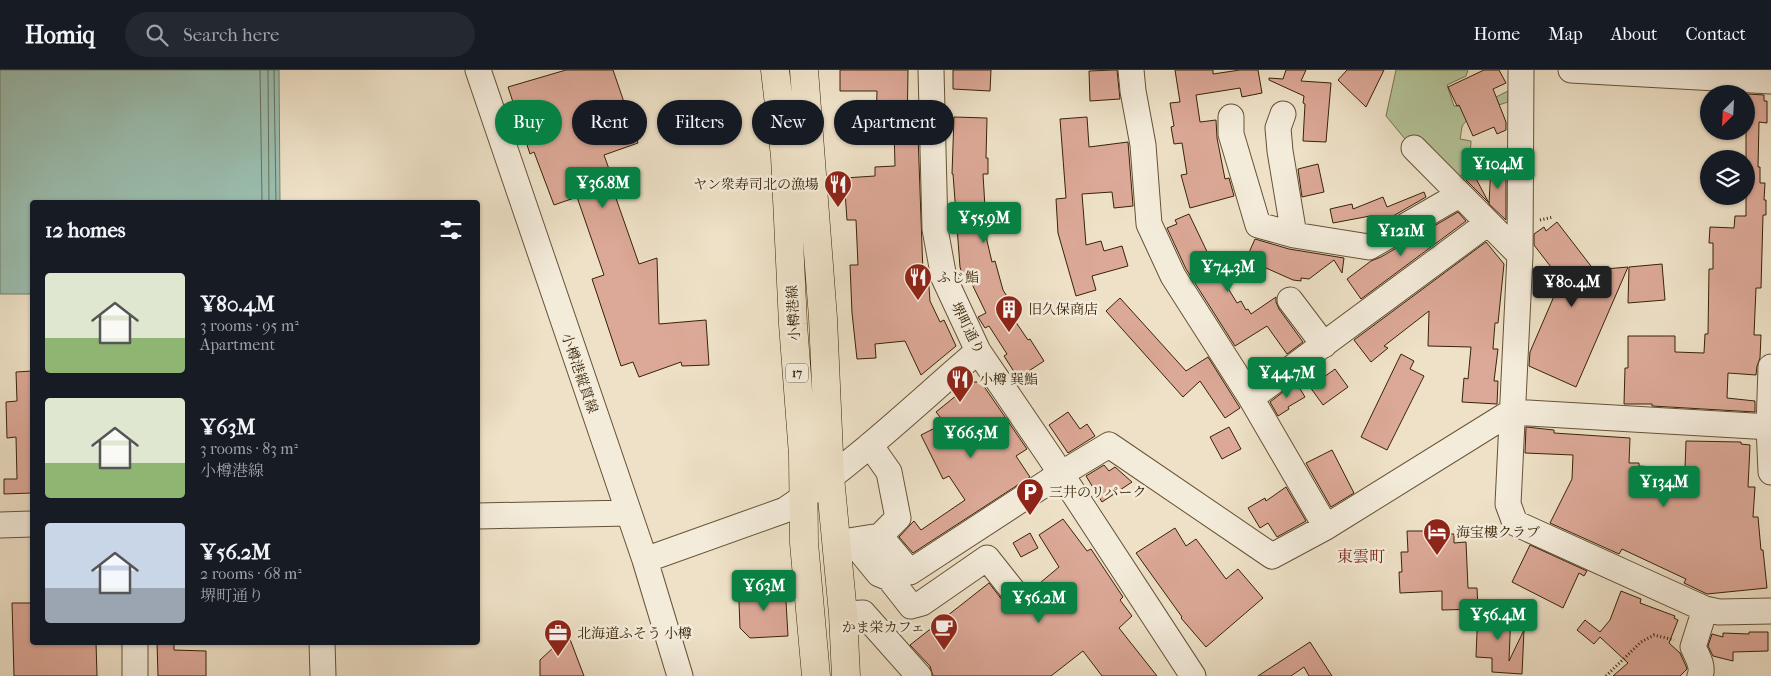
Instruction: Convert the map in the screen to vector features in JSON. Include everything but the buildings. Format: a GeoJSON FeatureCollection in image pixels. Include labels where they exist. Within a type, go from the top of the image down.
{"type":"FeatureCollection","features":[{"type":"Feature","properties":{"kind":"main road","name":"小樽港線"},"geometry":{"type":"LineString","coordinates":[[775,70],[785,156],[793,324],[803,455],[804,543],[816,676]]}},
{"type":"Feature","properties":{"kind":"main road","name":"小樽港線"},"geometry":{"type":"LineString","coordinates":[[804,70],[822,308],[830,477],[844,542],[843,614],[846,676]]}},
{"type":"Feature","properties":{"kind":"street","name":"小樽港縦貫線"},"geometry":{"type":"LineString","coordinates":[[478,70],[645,560],[674,673]]}},
{"type":"Feature","properties":{"kind":"street","name":"堺町通り"},"geometry":{"type":"LineString","coordinates":[[931,70],[935,229],[944,278],[978,351],[1061,474],[1181,672]]}},
{"type":"Feature","properties":{"kind":"street"},"geometry":{"type":"LineString","coordinates":[[1131,70],[1143,146],[1149,224],[1173,276],[1251,398],[1326,527]]}},
{"type":"Feature","properties":{"kind":"street"},"geometry":{"type":"LineString","coordinates":[[1571,70],[1771,81]]}},
{"type":"Feature","properties":{"kind":"street"},"geometry":{"type":"LineString","coordinates":[[1523,77],[1520,255],[1508,504],[1514,523],[1705,609],[1719,612],[1771,611]]}},
{"type":"Feature","properties":{"kind":"street"},"geometry":{"type":"LineString","coordinates":[[1283,114],[1278,128],[1280,151],[1294,235]]}},
{"type":"Feature","properties":{"kind":"street"},"geometry":{"type":"LineString","coordinates":[[1231,118],[1231,134],[1258,226],[1294,235],[1369,247],[1459,195]]}},
{"type":"Feature","properties":{"kind":"street"},"geometry":{"type":"LineString","coordinates":[[1414,148],[1520,255]]}},
{"type":"Feature","properties":{"kind":"street"},"geometry":{"type":"LineString","coordinates":[[1251,398],[1488,223]]}},
{"type":"Feature","properties":{"kind":"street"},"geometry":{"type":"LineString","coordinates":[[1290,300],[1324,345]]}},
{"type":"Feature","properties":{"kind":"street"},"geometry":{"type":"LineString","coordinates":[[645,560],[785,510],[870,446],[978,351]]}},
{"type":"Feature","properties":{"kind":"street"},"geometry":{"type":"LineString","coordinates":[[1771,367],[1771,472]]}},
{"type":"Feature","properties":{"kind":"street"},"geometry":{"type":"LineString","coordinates":[[880,536],[910,572],[1109,445],[1272,556],[1326,527],[1511,412],[1770,427]]}},
{"type":"Feature","properties":{"kind":"street"},"geometry":{"type":"LineString","coordinates":[[844,542],[880,536],[898,518],[889,472],[870,446]]}},
{"type":"Feature","properties":{"kind":"street"},"geometry":{"type":"LineString","coordinates":[[480,516],[629,513]]}},
{"type":"Feature","properties":{"kind":"street"},"geometry":{"type":"LineString","coordinates":[[0,525],[30,524]]}},
{"type":"Feature","properties":{"kind":"street"},"geometry":{"type":"LineString","coordinates":[[844,542],[877,552],[889,568],[889,578],[911,606],[922,603],[987,558],[1014,592]]}},
{"type":"Feature","properties":{"kind":"street"},"geometry":{"type":"LineString","coordinates":[[1700,676],[1702,671],[1701,665],[1692,647],[1705,609]]}},
{"type":"Feature","properties":{"kind":"street"},"geometry":{"type":"LineString","coordinates":[[843,614],[864,613],[919,676]]}},
{"type":"Feature","properties":{"kind":"street"},"geometry":{"type":"LineString","coordinates":[[135,645],[135,676]]}},
{"type":"Feature","properties":{"kind":"street"},"geometry":{"type":"LineString","coordinates":[[322,645],[323,676]]}},
{"type":"Feature","properties":{"kind":"path"},"geometry":{"type":"LineString","coordinates":[[1606,676],[1641,642],[1654,635],[1669,638],[1692,647]]}},
{"type":"Feature","properties":{"kind":"shaded area"},"geometry":{"type":"Polygon","coordinates":[[[1396,70],[1468,70],[1466,76],[1447,85],[1454,106],[1470,106],[1482,103],[1508,91],[1508,102],[1476,114],[1465,122],[1462,127],[1460,139],[1471,141],[1471,144],[1469,152],[1462,159],[1464,173],[1456,181],[1405,139],[1386,116],[1396,70]]]}},
{"type":"Feature","properties":{"kind":"water"},"geometry":{"type":"Polygon","coordinates":[[[0,70],[279,70],[280,200],[30,200],[30,294],[0,294],[0,70]]]}},
{"type":"Feature","properties":{"kind":"place","name":"ヤン衆寿司北の漁場"},"geometry":{"type":"Point","coordinates":[838,208]}},
{"type":"Feature","properties":{"kind":"place","name":"ふじ鮨"},"geometry":{"type":"Point","coordinates":[918,301]}},
{"type":"Feature","properties":{"kind":"place","name":"旧久保商店"},"geometry":{"type":"Point","coordinates":[1009,333]}},
{"type":"Feature","properties":{"kind":"place","name":"小樽 巽鮨"},"geometry":{"type":"Point","coordinates":[960,403]}},
{"type":"Feature","properties":{"kind":"place","name":"三井のリパーク"},"geometry":{"type":"Point","coordinates":[1030,516]}},
{"type":"Feature","properties":{"kind":"place","name":"海宝樓クラブ"},"geometry":{"type":"Point","coordinates":[1437,556]}},
{"type":"Feature","properties":{"kind":"place","name":"かま栄カフェ"},"geometry":{"type":"Point","coordinates":[944,651]}},
{"type":"Feature","properties":{"kind":"place","name":"北海道ふそう 小樽"},"geometry":{"type":"Point","coordinates":[558,657]}},
{"type":"Feature","properties":{"kind":"district","name":"東雲町"},"geometry":{"type":"Point","coordinates":[1361,556]}}]}
